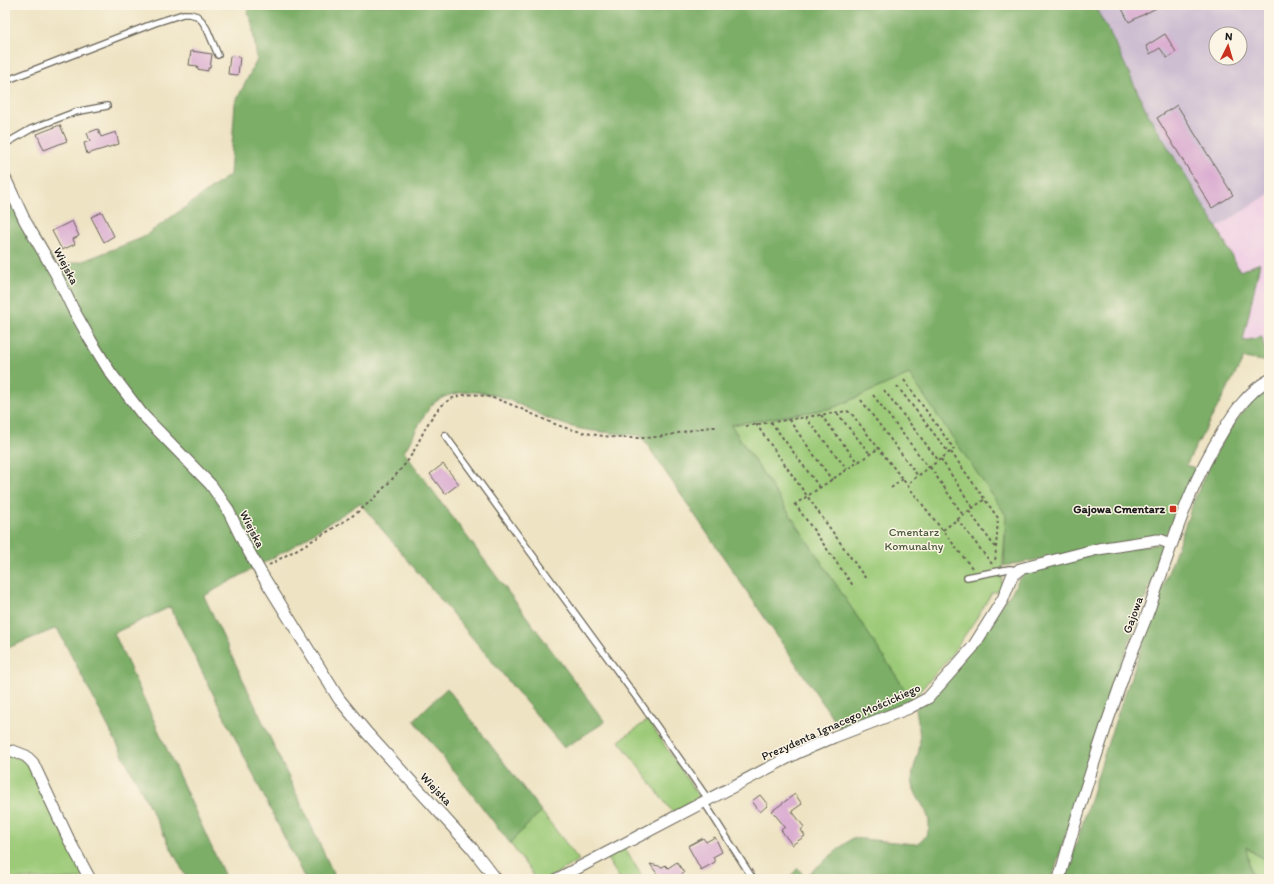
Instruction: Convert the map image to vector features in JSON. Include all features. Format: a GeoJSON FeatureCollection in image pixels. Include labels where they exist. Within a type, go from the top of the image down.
{"type":"FeatureCollection","features":[{"type":"Feature","properties":{"kind":"street","name":"Wiejska"},"geometry":{"type":"LineString","coordinates":[[5,178],[73,309],[110,372],[142,414],[211,485],[227,508],[260,571],[339,699],[367,733],[471,847],[496,879]]}},
{"type":"Feature","properties":{"kind":"street","name":"Gajowa"},"geometry":{"type":"LineString","coordinates":[[1059,879],[1123,675],[1147,614],[1189,496],[1214,444],[1242,403],[1257,388],[1269,380]]}},
{"type":"Feature","properties":{"kind":"street"},"geometry":{"type":"LineString","coordinates":[[1015,572],[1024,567],[1098,549],[1157,540],[1171,544]]}},
{"type":"Feature","properties":{"kind":"street","name":"Prezydenta Ignacego Mościckiego"},"geometry":{"type":"LineString","coordinates":[[557,879],[797,753],[909,708],[928,698],[973,647],[1004,599],[1010,580],[1015,572]]}},
{"type":"Feature","properties":{"kind":"street"},"geometry":{"type":"LineString","coordinates":[[9,751],[26,756],[33,763],[70,842],[90,879]]}},
{"type":"Feature","properties":{"kind":"lane"},"geometry":{"type":"LineString","coordinates":[[5,81],[155,23],[183,14],[197,16],[202,21],[218,55]]}},
{"type":"Feature","properties":{"kind":"lane"},"geometry":{"type":"LineString","coordinates":[[5,144],[31,129],[75,112],[107,106]]}},
{"type":"Feature","properties":{"kind":"lane"},"geometry":{"type":"LineString","coordinates":[[445,435],[629,686],[706,801],[753,879]]}},
{"type":"Feature","properties":{"kind":"lane"},"geometry":{"type":"LineString","coordinates":[[967,577],[1009,569],[1015,572]]}},
{"type":"Feature","properties":{"kind":"path"},"geometry":{"type":"LineString","coordinates":[[904,380],[954,449],[907,484]]}},
{"type":"Feature","properties":{"kind":"path"},"geometry":{"type":"LineString","coordinates":[[897,386],[950,452],[998,518],[994,567],[957,519]]}},
{"type":"Feature","properties":{"kind":"path"},"geometry":{"type":"LineString","coordinates":[[884,390],[940,460],[973,508]]}},
{"type":"Feature","properties":{"kind":"path"},"geometry":{"type":"LineString","coordinates":[[260,571],[360,510],[406,463],[432,417],[444,405],[459,396],[479,395],[493,397],[558,426],[594,434],[625,438],[668,435],[717,426]]}},
{"type":"Feature","properties":{"kind":"path"},"geometry":{"type":"LineString","coordinates":[[873,395],[930,467],[963,515]]}},
{"type":"Feature","properties":{"kind":"path"},"geometry":{"type":"LineString","coordinates":[[861,400],[918,476]]}},
{"type":"Feature","properties":{"kind":"path"},"geometry":{"type":"LineString","coordinates":[[746,426],[847,411],[852,413],[977,575]]}},
{"type":"Feature","properties":{"kind":"path"},"geometry":{"type":"LineString","coordinates":[[836,413],[870,454]]}},
{"type":"Feature","properties":{"kind":"path"},"geometry":{"type":"LineString","coordinates":[[821,415],[858,463]]}},
{"type":"Feature","properties":{"kind":"path"},"geometry":{"type":"LineString","coordinates":[[805,417],[847,470]]}},
{"type":"Feature","properties":{"kind":"path"},"geometry":{"type":"LineString","coordinates":[[789,420],[832,480]]}},
{"type":"Feature","properties":{"kind":"path"},"geometry":{"type":"LineString","coordinates":[[771,422],[820,488]]}},
{"type":"Feature","properties":{"kind":"path"},"geometry":{"type":"LineString","coordinates":[[756,424],[866,579]]}},
{"type":"Feature","properties":{"kind":"path"},"geometry":{"type":"LineString","coordinates":[[854,587],[795,504],[879,448]]}},
{"type":"Feature","properties":{"kind":"path"},"geometry":{"type":"LineString","coordinates":[[891,488],[903,479]]}},
{"type":"Feature","properties":{"kind":"path"},"geometry":{"type":"LineString","coordinates":[[943,530],[985,499]]}},
{"type":"Feature","properties":{"kind":"path"},"geometry":{"type":"LineString","coordinates":[[969,511],[996,548]]}},
{"type":"Feature","properties":{"kind":"shaded area"},"geometry":{"type":"Polygon","coordinates":[[[1094,5],[1269,5],[1269,194],[1217,228],[1148,114],[1112,37],[1094,5]]]}},
{"type":"Feature","properties":{"kind":"shaded area"},"geometry":{"type":"Polygon","coordinates":[[[1269,194],[1269,352],[1243,342],[1260,263],[1240,271],[1217,228],[1269,194]]]}},
{"type":"Feature","properties":{"kind":"green space"},"geometry":{"type":"Polygon","coordinates":[[[249,5],[1094,5],[1112,37],[1148,114],[1217,228],[1240,271],[1260,263],[1243,341],[1262,337],[1265,351],[1269,352],[1269,362],[1244,358],[1186,465],[1195,468],[1181,504],[1165,535],[1004,566],[1006,515],[909,374],[833,408],[731,425],[912,700],[841,730],[641,436],[589,430],[569,426],[506,399],[480,392],[465,392],[442,398],[430,407],[404,452],[605,722],[564,748],[360,503],[292,547],[204,596],[336,879],[305,879],[170,607],[114,633],[226,879],[187,879],[57,628],[5,649],[5,189],[57,266],[83,261],[142,238],[230,175],[235,103],[257,60],[252,23],[247,12],[249,5]]]}},
{"type":"Feature","properties":{"kind":"green space","name":"Cmentarz Komunalny"},"geometry":{"type":"Polygon","coordinates":[[[909,374],[1006,515],[1001,592],[992,592],[980,613],[949,658],[912,700],[731,425],[833,408],[909,374]]]}},
{"type":"Feature","properties":{"kind":"green space"},"geometry":{"type":"Polygon","coordinates":[[[1269,387],[1269,863],[1246,847],[1252,879],[1065,879],[1111,733],[1192,506],[1214,457],[1232,426],[1255,399],[1269,387]]]}},
{"type":"Feature","properties":{"kind":"green space"},"geometry":{"type":"Polygon","coordinates":[[[1157,544],[1165,546],[1103,712],[1052,879],[788,879],[798,868],[805,877],[852,838],[916,844],[925,836],[929,828],[929,820],[925,809],[916,795],[912,780],[920,744],[916,709],[1011,593],[1019,579],[1024,574],[1083,556],[1157,544]]]}},
{"type":"Feature","properties":{"kind":"green space"},"geometry":{"type":"Polygon","coordinates":[[[447,688],[541,811],[510,843],[414,720],[447,688]]]}},
{"type":"Feature","properties":{"kind":"green space"},"geometry":{"type":"Polygon","coordinates":[[[648,720],[699,797],[673,813],[619,741],[648,720]]]}},
{"type":"Feature","properties":{"kind":"green space"},"geometry":{"type":"Polygon","coordinates":[[[5,757],[20,758],[29,766],[85,876],[79,879],[5,879],[5,757]]]}},
{"type":"Feature","properties":{"kind":"green space"},"geometry":{"type":"Polygon","coordinates":[[[541,811],[579,860],[547,879],[536,879],[510,843],[541,811]]]}},
{"type":"Feature","properties":{"kind":"green space"},"geometry":{"type":"Polygon","coordinates":[[[623,846],[644,879],[620,879],[606,857],[623,846]]]}},
{"type":"Feature","properties":{"kind":"green space"},"geometry":{"type":"Polygon","coordinates":[[[1245,847],[1269,863],[1269,879],[1252,879],[1245,847]]]}},
{"type":"Feature","properties":{"kind":"building"},"geometry":{"type":"Polygon","coordinates":[[[1120,5],[1162,5],[1129,22],[1120,5]]]}},
{"type":"Feature","properties":{"kind":"building"},"geometry":{"type":"Polygon","coordinates":[[[1165,34],[1176,52],[1167,58],[1160,48],[1150,54],[1146,46],[1165,34]]]}},
{"type":"Feature","properties":{"kind":"building"},"geometry":{"type":"Polygon","coordinates":[[[191,51],[212,54],[210,68],[208,68],[208,71],[197,69],[198,66],[189,65],[191,51]]]}},
{"type":"Feature","properties":{"kind":"building"},"geometry":{"type":"Polygon","coordinates":[[[230,56],[240,57],[238,75],[228,74],[230,56]]]}},
{"type":"Feature","properties":{"kind":"building"},"geometry":{"type":"Polygon","coordinates":[[[1177,105],[1233,195],[1212,208],[1157,118],[1177,105]]]}},
{"type":"Feature","properties":{"kind":"building"},"geometry":{"type":"Polygon","coordinates":[[[60,125],[67,141],[44,150],[37,134],[60,125]]]}},
{"type":"Feature","properties":{"kind":"building"},"geometry":{"type":"Polygon","coordinates":[[[98,129],[101,137],[116,132],[119,144],[87,154],[84,143],[90,141],[87,133],[98,129]]]}},
{"type":"Feature","properties":{"kind":"building"},"geometry":{"type":"Polygon","coordinates":[[[102,212],[114,236],[104,242],[91,217],[102,212]]]}},
{"type":"Feature","properties":{"kind":"building"},"geometry":{"type":"Polygon","coordinates":[[[72,221],[79,236],[73,239],[75,244],[62,250],[52,231],[72,221]]]}},
{"type":"Feature","properties":{"kind":"building"},"geometry":{"type":"Polygon","coordinates":[[[443,464],[459,484],[445,494],[430,474],[443,464]]]}},
{"type":"Feature","properties":{"kind":"building"},"geometry":{"type":"Polygon","coordinates":[[[795,794],[802,804],[792,811],[804,827],[801,830],[805,836],[792,845],[781,830],[785,827],[772,811],[795,794]]]}},
{"type":"Feature","properties":{"kind":"building"},"geometry":{"type":"Polygon","coordinates":[[[760,795],[768,805],[760,812],[752,801],[760,795]]]}},
{"type":"Feature","properties":{"kind":"building"},"geometry":{"type":"Polygon","coordinates":[[[715,837],[722,852],[713,857],[715,862],[701,870],[688,846],[703,838],[706,842],[715,837]]]}},
{"type":"Feature","properties":{"kind":"building"},"geometry":{"type":"Polygon","coordinates":[[[677,862],[684,873],[675,879],[651,879],[658,875],[650,864],[663,867],[665,865],[668,868],[677,862]]]}},
{"type":"Feature","properties":{"kind":"place","name":"Gajowa Cmentarz"},"geometry":{"type":"Point","coordinates":[1173,509]}}]}
